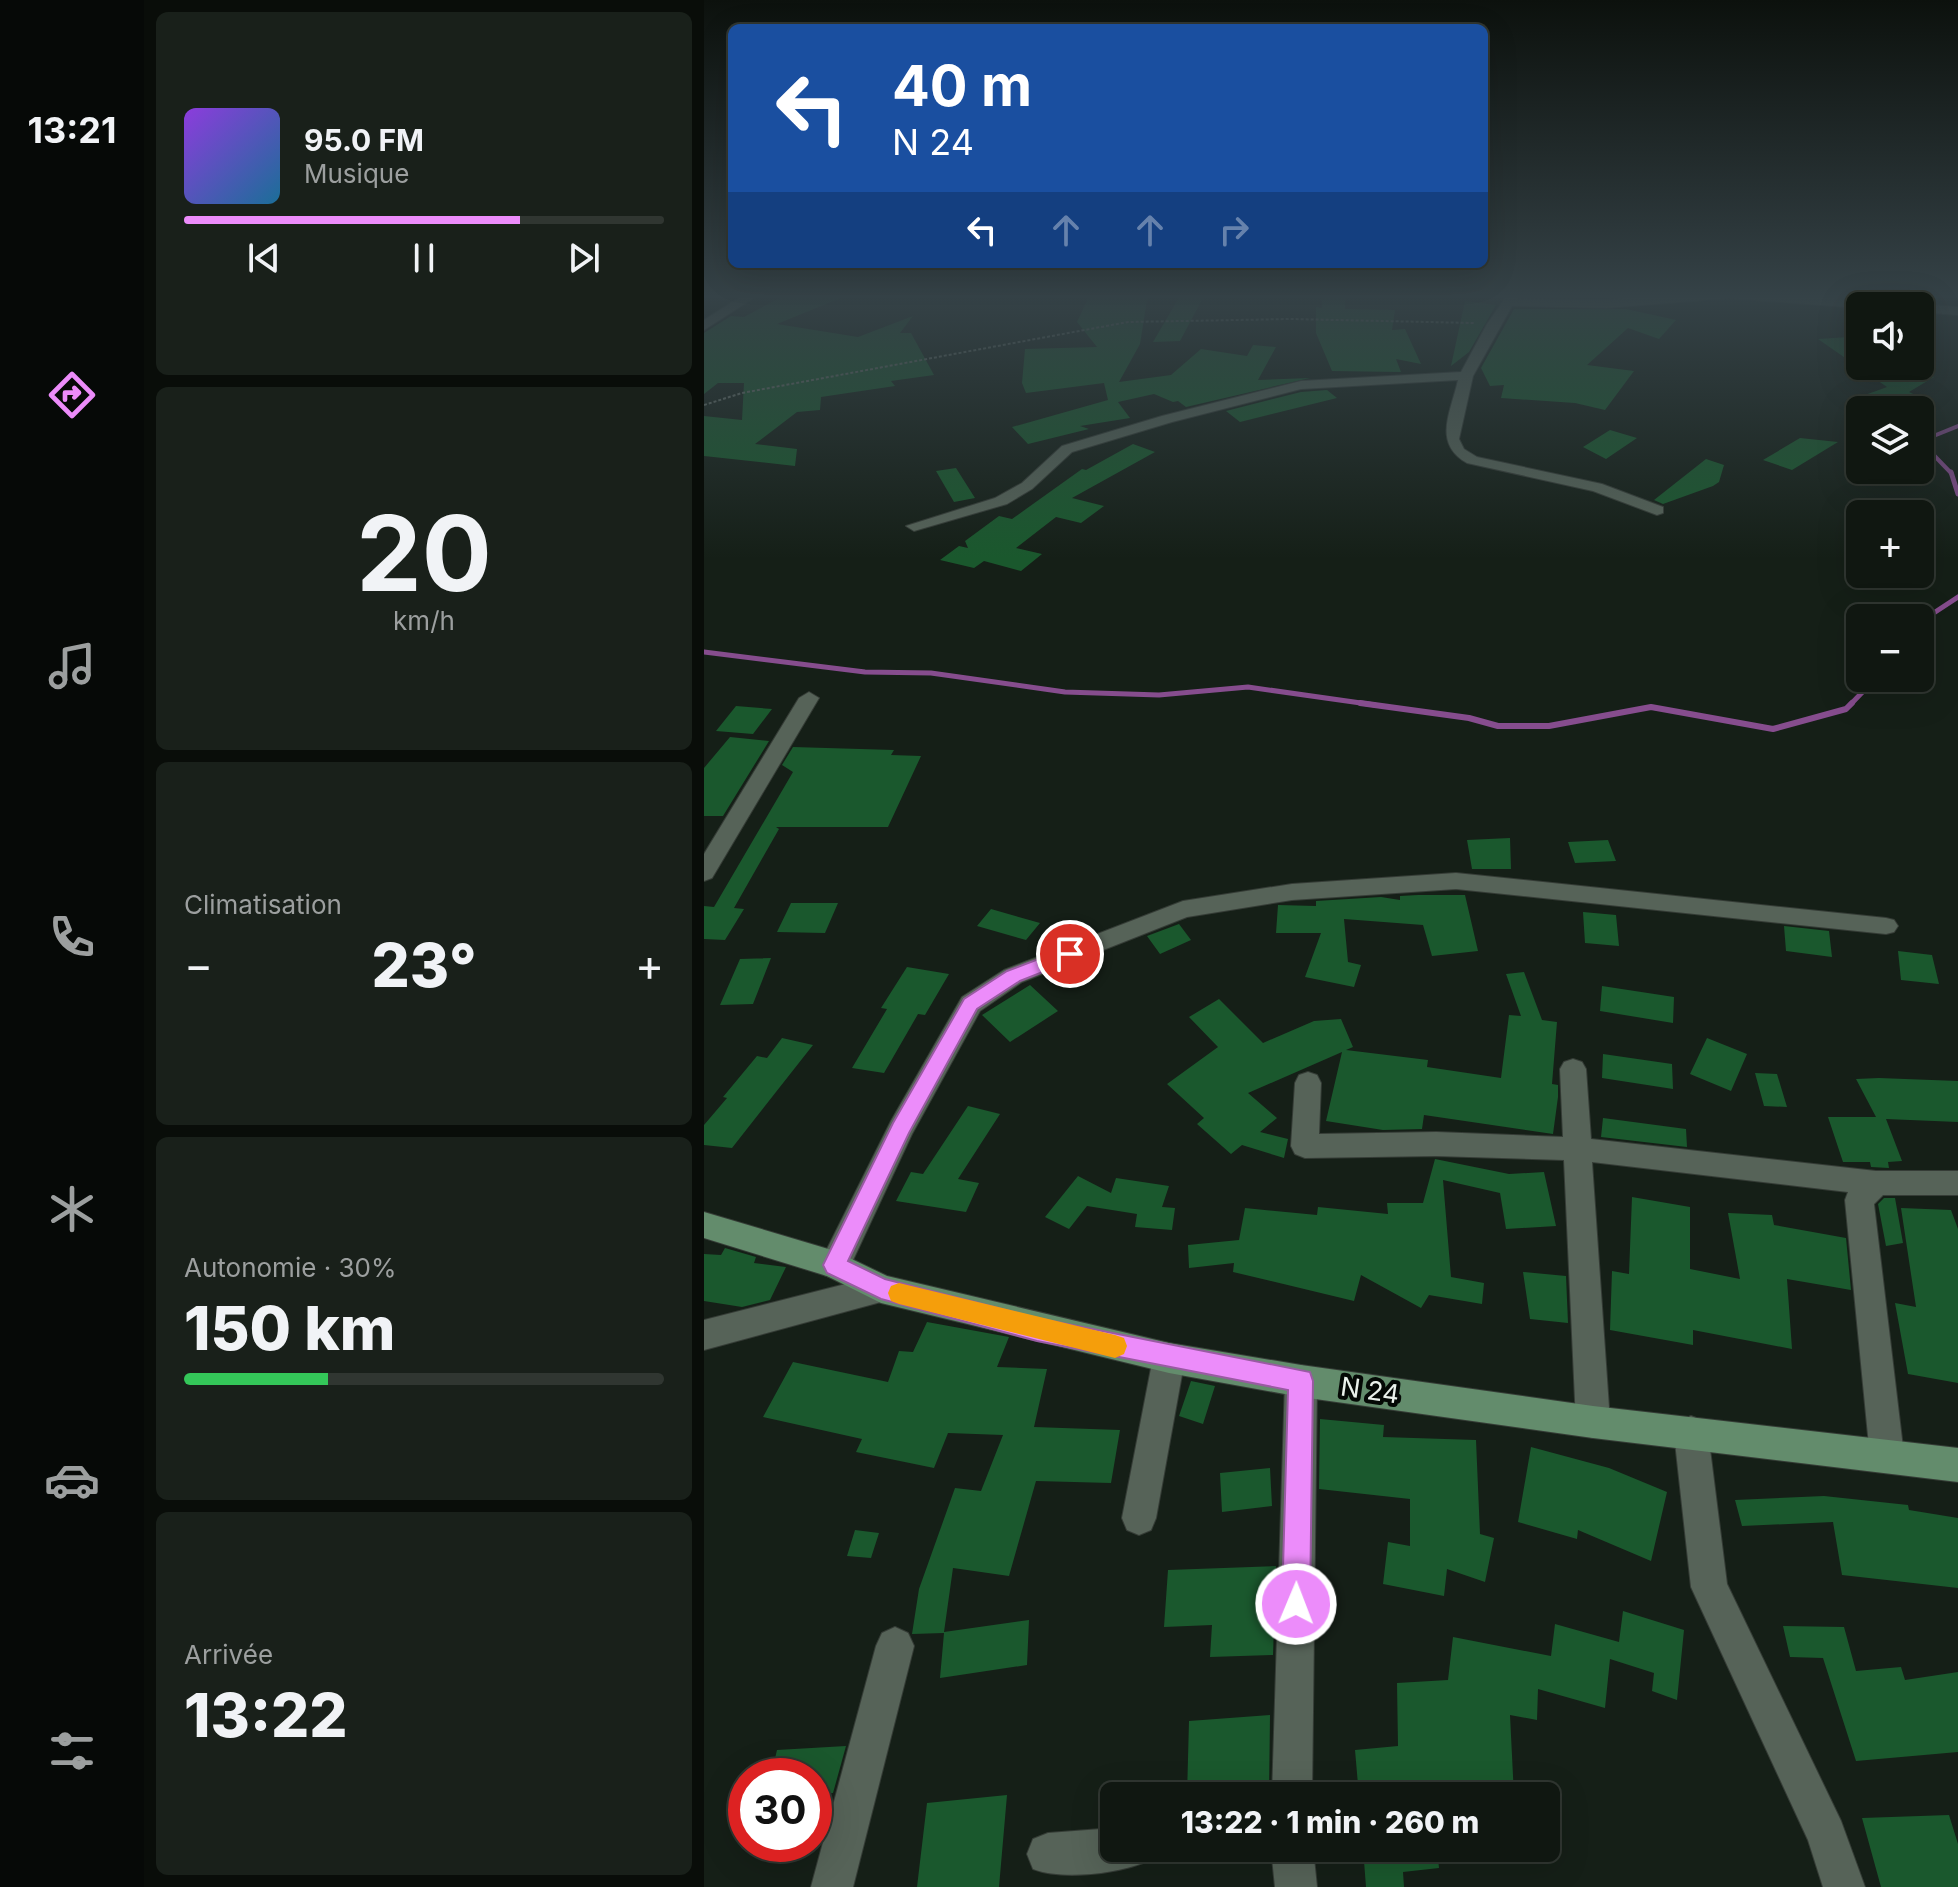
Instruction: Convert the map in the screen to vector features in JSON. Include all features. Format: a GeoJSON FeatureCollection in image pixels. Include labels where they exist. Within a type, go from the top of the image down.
{"type":"FeatureCollection","features":[{"type":"Feature","properties":{"kind":"main road","name":"N 24"},"geometry":{"type":"LineString","coordinates":[[704,1225],[835,1265],[881,1289],[1037,1329],[1169,1358],[1301,1381],[1593,1422],[1958,1465]]}},
{"type":"Feature","properties":{"kind":"street"},"geometry":{"type":"LineString","coordinates":[[914,526],[1001,501],[1027,486],[1067,449],[1167,419],[1301,385],[1337,382]]}},
{"type":"Feature","properties":{"kind":"street"},"geometry":{"type":"LineString","coordinates":[[1465,382],[1452,439],[1458,452],[1472,460],[1597,487],[1657,510]]}},
{"type":"Feature","properties":{"kind":"street"},"geometry":{"type":"LineString","coordinates":[[704,873],[809,698]]}},
{"type":"Feature","properties":{"kind":"street"},"geometry":{"type":"LineString","coordinates":[[835,1265],[901,1129],[971,1004],[1013,976],[1183,909],[1292,892],[1456,881],[1886,926]]}},
{"type":"Feature","properties":{"kind":"street"},"geometry":{"type":"LineString","coordinates":[[1573,1069],[1593,1422]]}},
{"type":"Feature","properties":{"kind":"street"},"geometry":{"type":"LineString","coordinates":[[1308,1083],[1305,1146],[1436,1144],[1578,1149],[1876,1183],[1958,1183]]}},
{"type":"Feature","properties":{"kind":"street"},"geometry":{"type":"LineString","coordinates":[[1876,1183],[1859,1200],[1887,1456]]}},
{"type":"Feature","properties":{"kind":"street"},"geometry":{"type":"LineString","coordinates":[[704,1335],[881,1289]]}},
{"type":"Feature","properties":{"kind":"street"},"geometry":{"type":"LineString","coordinates":[[1139,1518],[1169,1358]]}},
{"type":"Feature","properties":{"kind":"street"},"geometry":{"type":"LineString","coordinates":[[1292,1782],[1301,1381]]}},
{"type":"Feature","properties":{"kind":"street"},"geometry":{"type":"LineString","coordinates":[[1691,1433],[1709,1587],[1827,1835],[1844,1887]]}},
{"type":"Feature","properties":{"kind":"street"},"geometry":{"type":"LineString","coordinates":[[832,1887],[895,1646]]}},
{"type":"Feature","properties":{"kind":"street"},"geometry":{"type":"LineString","coordinates":[[1048,1854],[1100,1850]]}},
{"type":"Feature","properties":{"kind":"street"},"geometry":{"type":"LineString","coordinates":[[1293,1862],[1296,1887]]}},
{"type":"Feature","properties":{"kind":"path"},"geometry":{"type":"LineString","coordinates":[[704,405],[742,393],[801,382]]}},
{"type":"Feature","properties":{"kind":"building"},"geometry":{"type":"Polygon","coordinates":[[[704,382],[892,382],[895,386],[821,397],[820,410],[797,412],[755,444],[797,449],[795,466],[704,456],[704,416],[742,420],[744,383],[718,383],[704,394],[704,382]]]}},
{"type":"Feature","properties":{"kind":"building"},"geometry":{"type":"Polygon","coordinates":[[[1293,382],[1186,407],[1178,401],[1154,394],[1118,402],[1130,418],[1080,426],[1089,429],[1028,444],[1012,427],[1108,400],[1104,383],[1026,393],[1022,383],[1293,382]]]}},
{"type":"Feature","properties":{"kind":"building"},"geometry":{"type":"Polygon","coordinates":[[[1488,382],[1626,382],[1605,410],[1575,403],[1501,398],[1504,385],[1490,386],[1488,382]]]}},
{"type":"Feature","properties":{"kind":"building"},"geometry":{"type":"Polygon","coordinates":[[[1880,382],[1926,382],[1909,392],[1917,396],[1865,395],[1887,387],[1880,382]]]}},
{"type":"Feature","properties":{"kind":"building"},"geometry":{"type":"Polygon","coordinates":[[[1327,390],[1337,398],[1240,422],[1226,411],[1301,392],[1327,390]]]}},
{"type":"Feature","properties":{"kind":"building"},"geometry":{"type":"Polygon","coordinates":[[[1610,430],[1637,438],[1606,459],[1583,447],[1610,430]]]}},
{"type":"Feature","properties":{"kind":"building"},"geometry":{"type":"Polygon","coordinates":[[[1800,438],[1838,442],[1792,470],[1763,460],[1800,438]]]}},
{"type":"Feature","properties":{"kind":"building"},"geometry":{"type":"Polygon","coordinates":[[[1133,444],[1155,452],[1072,498],[1104,506],[1081,523],[1056,517],[1016,548],[1042,554],[1021,571],[984,561],[974,568],[940,560],[959,546],[968,548],[965,541],[999,516],[1012,519],[1082,469],[1086,470],[1133,444]]]}},
{"type":"Feature","properties":{"kind":"building"},"geometry":{"type":"Polygon","coordinates":[[[1706,459],[1724,465],[1719,482],[1663,504],[1654,500],[1706,459]]]}},
{"type":"Feature","properties":{"kind":"building"},"geometry":{"type":"Polygon","coordinates":[[[956,468],[975,498],[954,502],[936,471],[956,468]]]}},
{"type":"Feature","properties":{"kind":"building"},"geometry":{"type":"Polygon","coordinates":[[[736,706],[772,709],[753,734],[716,731],[736,706]]]}},
{"type":"Feature","properties":{"kind":"building"},"geometry":{"type":"Polygon","coordinates":[[[730,737],[769,741],[723,816],[704,816],[704,768],[730,737]]]}},
{"type":"Feature","properties":{"kind":"building"},"geometry":{"type":"Polygon","coordinates":[[[793,747],[894,750],[891,755],[921,756],[888,827],[776,827],[779,829],[734,908],[744,909],[725,940],[704,939],[704,906],[714,907],[793,772],[782,765],[793,747]]]}},
{"type":"Feature","properties":{"kind":"building"},"geometry":{"type":"Polygon","coordinates":[[[1510,838],[1511,869],[1472,869],[1467,840],[1510,838]]]}},
{"type":"Feature","properties":{"kind":"building"},"geometry":{"type":"Polygon","coordinates":[[[1608,840],[1616,861],[1575,863],[1568,842],[1608,840]]]}},
{"type":"Feature","properties":{"kind":"building"},"geometry":{"type":"Polygon","coordinates":[[[1465,895],[1478,951],[1432,956],[1423,925],[1344,919],[1348,962],[1361,965],[1354,987],[1305,977],[1321,933],[1276,933],[1278,905],[1316,906],[1316,901],[1381,897],[1400,900],[1400,896],[1465,895]]]}},
{"type":"Feature","properties":{"kind":"building"},"geometry":{"type":"Polygon","coordinates":[[[791,903],[838,903],[825,933],[777,932],[791,903]]]}},
{"type":"Feature","properties":{"kind":"building"},"geometry":{"type":"Polygon","coordinates":[[[991,909],[1040,923],[1026,940],[977,926],[991,909]]]}},
{"type":"Feature","properties":{"kind":"building"},"geometry":{"type":"Polygon","coordinates":[[[1583,912],[1616,915],[1619,946],[1585,943],[1583,912]]]}},
{"type":"Feature","properties":{"kind":"building"},"geometry":{"type":"Polygon","coordinates":[[[1179,924],[1191,940],[1160,954],[1147,936],[1179,924]]]}},
{"type":"Feature","properties":{"kind":"building"},"geometry":{"type":"Polygon","coordinates":[[[1784,926],[1829,931],[1832,957],[1786,951],[1784,926]]]}},
{"type":"Feature","properties":{"kind":"building"},"geometry":{"type":"Polygon","coordinates":[[[1898,951],[1932,955],[1939,984],[1901,980],[1898,951]]]}},
{"type":"Feature","properties":{"kind":"building"},"geometry":{"type":"Polygon","coordinates":[[[771,958],[753,1004],[720,1005],[740,959],[771,958]]]}},
{"type":"Feature","properties":{"kind":"building"},"geometry":{"type":"Polygon","coordinates":[[[907,967],[949,974],[925,1015],[918,1014],[884,1073],[852,1068],[887,1009],[881,1008],[907,967]]]}},
{"type":"Feature","properties":{"kind":"building"},"geometry":{"type":"Polygon","coordinates":[[[1524,972],[1542,1020],[1557,1022],[1552,1084],[1558,1085],[1558,1097],[1553,1134],[1424,1115],[1422,1129],[1383,1130],[1326,1121],[1342,1052],[1248,1093],[1277,1118],[1260,1132],[1288,1139],[1284,1158],[1242,1145],[1231,1154],[1197,1124],[1204,1118],[1167,1084],[1218,1047],[1189,1017],[1219,999],[1263,1043],[1314,1021],[1341,1019],[1353,1047],[1346,1050],[1428,1060],[1427,1067],[1501,1078],[1509,1015],[1521,1016],[1506,974],[1524,972]]]}},
{"type":"Feature","properties":{"kind":"building"},"geometry":{"type":"Polygon","coordinates":[[[1030,985],[1058,1011],[1010,1042],[982,1015],[1030,985]]]}},
{"type":"Feature","properties":{"kind":"building"},"geometry":{"type":"Polygon","coordinates":[[[1602,986],[1674,997],[1673,1023],[1600,1011],[1602,986]]]}},
{"type":"Feature","properties":{"kind":"building"},"geometry":{"type":"Polygon","coordinates":[[[782,1038],[813,1045],[732,1148],[704,1145],[704,1125],[727,1098],[723,1097],[757,1056],[767,1058],[782,1038]]]}},
{"type":"Feature","properties":{"kind":"building"},"geometry":{"type":"Polygon","coordinates":[[[1707,1038],[1747,1054],[1731,1091],[1690,1074],[1707,1038]]]}},
{"type":"Feature","properties":{"kind":"building"},"geometry":{"type":"Polygon","coordinates":[[[1603,1054],[1672,1064],[1673,1089],[1602,1078],[1603,1054]]]}},
{"type":"Feature","properties":{"kind":"building"},"geometry":{"type":"Polygon","coordinates":[[[1755,1073],[1777,1074],[1787,1107],[1764,1106],[1755,1073]]]}},
{"type":"Feature","properties":{"kind":"building"},"geometry":{"type":"Polygon","coordinates":[[[1856,1079],[1958,1081],[1958,1122],[1886,1119],[1902,1161],[1888,1162],[1889,1168],[1871,1167],[1870,1162],[1843,1162],[1828,1117],[1876,1117],[1856,1079]]]}},
{"type":"Feature","properties":{"kind":"building"},"geometry":{"type":"Polygon","coordinates":[[[968,1106],[1000,1114],[958,1179],[979,1183],[966,1212],[896,1201],[911,1172],[923,1174],[968,1106]]]}},
{"type":"Feature","properties":{"kind":"building"},"geometry":{"type":"Polygon","coordinates":[[[1603,1118],[1686,1129],[1687,1147],[1601,1137],[1603,1118]]]}},
{"type":"Feature","properties":{"kind":"building"},"geometry":{"type":"Polygon","coordinates":[[[1435,1159],[1509,1174],[1544,1172],[1556,1226],[1506,1229],[1500,1193],[1443,1180],[1451,1277],[1484,1283],[1482,1304],[1429,1295],[1421,1308],[1361,1275],[1354,1301],[1233,1272],[1234,1263],[1189,1268],[1188,1245],[1239,1240],[1245,1208],[1317,1215],[1318,1207],[1388,1214],[1387,1203],[1423,1203],[1435,1159]]]}},
{"type":"Feature","properties":{"kind":"building"},"geometry":{"type":"Polygon","coordinates":[[[1078,1176],[1111,1193],[1116,1178],[1169,1186],[1162,1207],[1175,1208],[1172,1230],[1135,1227],[1137,1214],[1087,1206],[1069,1229],[1045,1217],[1078,1176]]]}},
{"type":"Feature","properties":{"kind":"building"},"geometry":{"type":"Polygon","coordinates":[[[1632,1197],[1690,1207],[1690,1269],[1740,1279],[1728,1213],[1772,1215],[1774,1225],[1846,1238],[1851,1290],[1787,1279],[1792,1349],[1693,1330],[1693,1345],[1610,1330],[1612,1271],[1629,1274],[1632,1197]]]}},
{"type":"Feature","properties":{"kind":"building"},"geometry":{"type":"Polygon","coordinates":[[[1884,1198],[1895,1198],[1903,1243],[1886,1246],[1878,1204],[1884,1198]]]}},
{"type":"Feature","properties":{"kind":"building"},"geometry":{"type":"Polygon","coordinates":[[[1901,1208],[1951,1210],[1958,1229],[1958,1383],[1908,1374],[1895,1303],[1916,1307],[1901,1208]]]}},
{"type":"Feature","properties":{"kind":"building"},"geometry":{"type":"Polygon","coordinates":[[[725,1248],[756,1257],[754,1263],[786,1267],[770,1300],[742,1307],[704,1301],[704,1254],[721,1255],[725,1248]]]}},
{"type":"Feature","properties":{"kind":"building"},"geometry":{"type":"Polygon","coordinates":[[[1523,1272],[1566,1276],[1568,1323],[1530,1319],[1523,1272]]]}},
{"type":"Feature","properties":{"kind":"building"},"geometry":{"type":"Polygon","coordinates":[[[927,1322],[1009,1337],[997,1367],[1047,1369],[1034,1427],[1120,1430],[1111,1483],[1036,1481],[1009,1576],[953,1568],[944,1632],[1029,1620],[1027,1665],[940,1678],[944,1633],[912,1634],[919,1589],[955,1488],[981,1491],[1003,1435],[948,1433],[934,1468],[856,1452],[862,1439],[763,1417],[793,1362],[888,1382],[899,1351],[913,1352],[927,1322]]]}},
{"type":"Feature","properties":{"kind":"building"},"geometry":{"type":"Polygon","coordinates":[[[1191,1381],[1215,1386],[1203,1424],[1179,1416],[1191,1381]]]}},
{"type":"Feature","properties":{"kind":"building"},"geometry":{"type":"Polygon","coordinates":[[[1320,1419],[1384,1425],[1383,1437],[1476,1440],[1480,1534],[1494,1538],[1485,1582],[1447,1569],[1444,1596],[1383,1584],[1388,1542],[1410,1546],[1410,1499],[1319,1489],[1320,1419]]]}},
{"type":"Feature","properties":{"kind":"building"},"geometry":{"type":"Polygon","coordinates":[[[1531,1447],[1609,1468],[1667,1492],[1651,1561],[1578,1530],[1577,1539],[1518,1522],[1531,1447]]]}},
{"type":"Feature","properties":{"kind":"building"},"geometry":{"type":"Polygon","coordinates":[[[1270,1468],[1272,1506],[1222,1512],[1220,1473],[1270,1468]]]}},
{"type":"Feature","properties":{"kind":"building"},"geometry":{"type":"Polygon","coordinates":[[[1824,1496],[1908,1505],[1909,1510],[1958,1518],[1958,1588],[1842,1575],[1833,1522],[1742,1526],[1735,1500],[1824,1496]]]}},
{"type":"Feature","properties":{"kind":"building"},"geometry":{"type":"Polygon","coordinates":[[[855,1530],[879,1533],[871,1558],[847,1556],[855,1530]]]}},
{"type":"Feature","properties":{"kind":"building"},"geometry":{"type":"Polygon","coordinates":[[[1276,1566],[1273,1655],[1210,1657],[1212,1625],[1164,1627],[1168,1570],[1276,1566]]]}},
{"type":"Feature","properties":{"kind":"building"},"geometry":{"type":"Polygon","coordinates":[[[1623,1611],[1684,1630],[1677,1700],[1652,1691],[1654,1673],[1610,1659],[1605,1708],[1538,1689],[1537,1720],[1510,1715],[1513,1782],[1358,1782],[1355,1750],[1398,1746],[1397,1683],[1448,1680],[1453,1637],[1551,1656],[1555,1624],[1619,1642],[1623,1611]]]}},
{"type":"Feature","properties":{"kind":"building"},"geometry":{"type":"Polygon","coordinates":[[[1783,1626],[1844,1627],[1856,1671],[1901,1667],[1905,1680],[1958,1672],[1958,1752],[1856,1761],[1823,1658],[1790,1657],[1783,1626]]]}},
{"type":"Feature","properties":{"kind":"building"},"geometry":{"type":"Polygon","coordinates":[[[1270,1715],[1269,1782],[1187,1782],[1189,1721],[1270,1715]]]}},
{"type":"Feature","properties":{"kind":"building"},"geometry":{"type":"Polygon","coordinates":[[[846,1746],[833,1793],[832,1758],[775,1758],[777,1750],[846,1746]]]}},
{"type":"Feature","properties":{"kind":"building"},"geometry":{"type":"Polygon","coordinates":[[[1007,1795],[999,1887],[917,1887],[927,1803],[1007,1795]]]}},
{"type":"Feature","properties":{"kind":"building"},"geometry":{"type":"Polygon","coordinates":[[[1949,1815],[1958,1844],[1958,1887],[1881,1887],[1862,1818],[1949,1815]]]}},
{"type":"Feature","properties":{"kind":"building"},"geometry":{"type":"Polygon","coordinates":[[[1364,1862],[1438,1862],[1439,1868],[1403,1872],[1404,1887],[1366,1887],[1364,1862]]]}},
{"type":"Feature","properties":{"kind":"waterway"},"geometry":{"type":"LineString","coordinates":[[1951,473],[1925,446],[1931,437],[1958,426]]}},
{"type":"Feature","properties":{"kind":"waterway"},"geometry":{"type":"LineString","coordinates":[[1951,473],[1958,494]]}},
{"type":"Feature","properties":{"kind":"waterway"},"geometry":{"type":"LineString","coordinates":[[1934,613],[1958,597]]}},
{"type":"Feature","properties":{"kind":"waterway"},"geometry":{"type":"LineString","coordinates":[[704,652],[865,672],[931,673],[1065,692],[1159,695],[1248,687],[1375,705]]}},
{"type":"Feature","properties":{"kind":"waterway"},"geometry":{"type":"LineString","coordinates":[[1850,705],[1863,692]]}},
{"type":"Feature","properties":{"kind":"waterway"},"geometry":{"type":"LineString","coordinates":[[1360,703],[1469,718],[1498,726],[1549,726],[1651,707],[1773,729],[1846,709],[1850,705]]}},
{"type":"Feature","properties":{"kind":"slow traffic"},"geometry":{"type":"LineString","coordinates":[[899,1293],[1115,1346]]}},
{"type":"Feature","properties":{"kind":"route"},"geometry":{"type":"LineString","coordinates":[[1070,954],[1013,976],[971,1004],[901,1129],[835,1265],[881,1289],[1037,1329],[1169,1358],[1301,1381],[1296,1604]]}}]}
